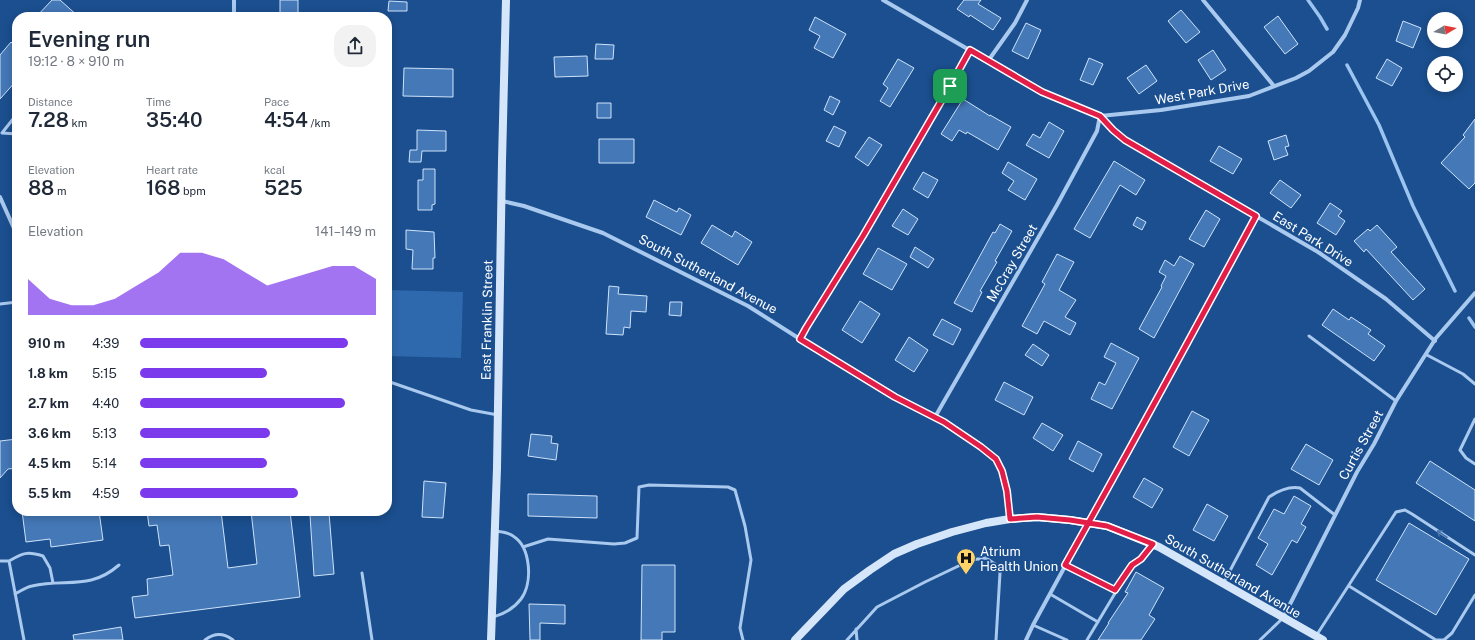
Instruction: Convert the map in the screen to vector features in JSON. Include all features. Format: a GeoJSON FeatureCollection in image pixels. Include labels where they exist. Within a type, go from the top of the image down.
{"type":"FeatureCollection","features":[{"type":"Feature","properties":{"kind":"main road","name":"East Franklin Street"},"geometry":{"type":"LineString","coordinates":[[491,640],[498,415],[506,0]]}},
{"type":"Feature","properties":{"kind":"main road","name":"South Sutherland Avenue"},"geometry":{"type":"LineString","coordinates":[[1010,519],[1037,517],[1070,520],[1107,526],[1153,544],[1319,638]]}},
{"type":"Feature","properties":{"kind":"main road"},"geometry":{"type":"LineString","coordinates":[[795,640],[844,589],[894,554],[952,532],[986,523],[1010,519]]}},
{"type":"Feature","properties":{"kind":"street"},"geometry":{"type":"LineString","coordinates":[[234,0],[234,12]]}},
{"type":"Feature","properties":{"kind":"street","name":"East Park Drive"},"geometry":{"type":"LineString","coordinates":[[883,0],[1042,92],[1100,116],[1125,140],[1318,252],[1380,295],[1434,341]]}},
{"type":"Feature","properties":{"kind":"street"},"geometry":{"type":"LineString","coordinates":[[988,61],[1015,23],[1027,0]]}},
{"type":"Feature","properties":{"kind":"street"},"geometry":{"type":"LineString","coordinates":[[1203,0],[1274,86]]}},
{"type":"Feature","properties":{"kind":"street","name":"West Park Drive"},"geometry":{"type":"LineString","coordinates":[[1100,116],[1161,110],[1249,96],[1309,71],[1333,52],[1345,35],[1358,8],[1360,0]]}},
{"type":"Feature","properties":{"kind":"street"},"geometry":{"type":"LineString","coordinates":[[800,339],[863,236],[970,50]]}},
{"type":"Feature","properties":{"kind":"street","name":"McCray Street"},"geometry":{"type":"LineString","coordinates":[[935,417],[1057,205],[1097,131],[1100,116]]}},
{"type":"Feature","properties":{"kind":"street"},"geometry":{"type":"LineString","coordinates":[[0,197],[12,224]]}},
{"type":"Feature","properties":{"kind":"street","name":"South Sutherland Avenue"},"geometry":{"type":"LineString","coordinates":[[502,201],[524,206],[602,233],[748,306],[866,381],[935,417],[981,447],[996,459],[1002,471],[1007,491],[1010,519]]}},
{"type":"Feature","properties":{"kind":"street"},"geometry":{"type":"LineString","coordinates":[[1026,640],[1065,565],[1256,216]]}},
{"type":"Feature","properties":{"kind":"street","name":"Curtis Street"},"geometry":{"type":"LineString","coordinates":[[1283,618],[1357,472],[1374,444],[1396,401],[1427,355],[1434,341],[1461,307],[1475,293]]}},
{"type":"Feature","properties":{"kind":"lane"},"geometry":{"type":"LineString","coordinates":[[1,133],[12,120]]}},
{"type":"Feature","properties":{"kind":"lane"},"geometry":{"type":"LineString","coordinates":[[1,133],[12,134]]}},
{"type":"Feature","properties":{"kind":"lane"},"geometry":{"type":"LineString","coordinates":[[0,304],[12,303]]}},
{"type":"Feature","properties":{"kind":"lane"},"geometry":{"type":"LineString","coordinates":[[1309,336],[1396,401]]}},
{"type":"Feature","properties":{"kind":"lane"},"geometry":{"type":"LineString","coordinates":[[1427,355],[1463,374],[1475,384]]}},
{"type":"Feature","properties":{"kind":"lane"},"geometry":{"type":"LineString","coordinates":[[392,383],[471,410],[498,415]]}},
{"type":"Feature","properties":{"kind":"lane"},"geometry":{"type":"LineString","coordinates":[[1475,419],[1460,450],[1466,458],[1475,464]]}},
{"type":"Feature","properties":{"kind":"lane"},"geometry":{"type":"LineString","coordinates":[[523,547],[548,539],[614,544],[626,543],[637,538],[639,487],[649,485],[728,487],[735,490],[745,526],[751,560],[740,628],[743,640]]}},
{"type":"Feature","properties":{"kind":"lane"},"geometry":{"type":"LineString","coordinates":[[1224,584],[1269,497],[1276,492],[1295,487],[1300,488],[1336,515]]}},
{"type":"Feature","properties":{"kind":"lane"},"geometry":{"type":"LineString","coordinates":[[1319,638],[1349,586],[1396,512],[1405,510],[1475,556]]}},
{"type":"Feature","properties":{"kind":"lane"},"geometry":{"type":"LineString","coordinates":[[492,618],[505,613],[521,599],[527,588],[528,566],[523,547],[516,538],[511,534],[495,531]]}},
{"type":"Feature","properties":{"kind":"lane"},"geometry":{"type":"LineString","coordinates":[[1087,640],[1115,590],[1132,565],[1141,559],[1153,544]]}},
{"type":"Feature","properties":{"kind":"lane"},"geometry":{"type":"LineString","coordinates":[[0,561],[9,561],[23,553],[32,553],[42,556],[50,568],[53,583]]}},
{"type":"Feature","properties":{"kind":"lane"},"geometry":{"type":"LineString","coordinates":[[847,640],[877,607],[971,560],[986,558],[995,564],[1000,573],[996,640]]}},
{"type":"Feature","properties":{"kind":"lane"},"geometry":{"type":"LineString","coordinates":[[9,561],[24,640]]}},
{"type":"Feature","properties":{"kind":"lane"},"geometry":{"type":"LineString","coordinates":[[15,594],[31,586],[53,583],[83,582],[98,579],[108,574],[119,565]]}},
{"type":"Feature","properties":{"kind":"lane"},"geometry":{"type":"LineString","coordinates":[[1065,565],[1115,590]]}},
{"type":"Feature","properties":{"kind":"lane"},"geometry":{"type":"LineString","coordinates":[[362,573],[372,640]]}},
{"type":"Feature","properties":{"kind":"lane"},"geometry":{"type":"LineString","coordinates":[[1349,586],[1436,640],[1444,640],[1452,633],[1475,595]]}},
{"type":"Feature","properties":{"kind":"lane"},"geometry":{"type":"LineString","coordinates":[[1050,594],[1098,622]]}},
{"type":"Feature","properties":{"kind":"lane"},"geometry":{"type":"LineString","coordinates":[[1260,640],[1283,618]]}},
{"type":"Feature","properties":{"kind":"lane"},"geometry":{"type":"LineString","coordinates":[[1033,625],[1067,640]]}},
{"type":"Feature","properties":{"kind":"lane"},"geometry":{"type":"LineString","coordinates":[[856,629],[857,640]]}},
{"type":"Feature","properties":{"kind":"lane"},"geometry":{"type":"LineString","coordinates":[[205,640],[216,634],[228,636],[233,640]]}},
{"type":"Feature","properties":{"kind":"shaded area"},"geometry":{"type":"Polygon","coordinates":[[[392,290],[463,292],[461,358],[392,356],[392,290]]]}},
{"type":"Feature","properties":{"kind":"building"},"geometry":{"type":"Polygon","coordinates":[[[52,0],[60,0],[73,12],[41,12],[52,0]]]}},
{"type":"Feature","properties":{"kind":"building"},"geometry":{"type":"Polygon","coordinates":[[[280,0],[298,0],[298,12],[280,12],[280,0]]]}},
{"type":"Feature","properties":{"kind":"building"},"geometry":{"type":"Polygon","coordinates":[[[964,0],[981,0],[978,4],[1001,18],[993,30],[970,15],[969,17],[957,9],[964,0]]]}},
{"type":"Feature","properties":{"kind":"building"},"geometry":{"type":"Polygon","coordinates":[[[389,1],[407,2],[407,11],[388,11],[389,1]]]}},
{"type":"Feature","properties":{"kind":"building"},"geometry":{"type":"Polygon","coordinates":[[[1181,10],[1200,32],[1186,43],[1168,21],[1181,10]]]}},
{"type":"Feature","properties":{"kind":"building"},"geometry":{"type":"Polygon","coordinates":[[[1278,16],[1298,44],[1285,54],[1264,27],[1278,16]]]}},
{"type":"Feature","properties":{"kind":"building"},"geometry":{"type":"Polygon","coordinates":[[[815,17],[846,34],[833,58],[814,48],[820,36],[809,30],[815,17]]]}},
{"type":"Feature","properties":{"kind":"building"},"geometry":{"type":"Polygon","coordinates":[[[1403,21],[1421,28],[1413,48],[1396,41],[1403,21]]]}},
{"type":"Feature","properties":{"kind":"building"},"geometry":{"type":"Polygon","coordinates":[[[1026,23],[1041,30],[1028,59],[1012,51],[1026,23]]]}},
{"type":"Feature","properties":{"kind":"building"},"geometry":{"type":"Polygon","coordinates":[[[11,42],[12,86],[0,99],[0,55],[11,42]]]}},
{"type":"Feature","properties":{"kind":"building"},"geometry":{"type":"Polygon","coordinates":[[[596,44],[614,45],[613,59],[595,59],[596,44]]]}},
{"type":"Feature","properties":{"kind":"building"},"geometry":{"type":"Polygon","coordinates":[[[1213,50],[1226,70],[1211,80],[1198,60],[1213,50]]]}},
{"type":"Feature","properties":{"kind":"building"},"geometry":{"type":"Polygon","coordinates":[[[587,56],[588,76],[555,77],[554,57],[587,56]]]}},
{"type":"Feature","properties":{"kind":"building"},"geometry":{"type":"Polygon","coordinates":[[[1089,58],[1103,64],[1093,85],[1080,80],[1089,58]]]}},
{"type":"Feature","properties":{"kind":"building"},"geometry":{"type":"Polygon","coordinates":[[[898,59],[914,68],[890,107],[880,101],[888,88],[883,84],[898,59]]]}},
{"type":"Feature","properties":{"kind":"building"},"geometry":{"type":"Polygon","coordinates":[[[1387,59],[1402,68],[1392,86],[1376,78],[1387,59]]]}},
{"type":"Feature","properties":{"kind":"building"},"geometry":{"type":"Polygon","coordinates":[[[1146,65],[1157,81],[1139,94],[1127,78],[1146,65]]]}},
{"type":"Feature","properties":{"kind":"building"},"geometry":{"type":"Polygon","coordinates":[[[404,68],[453,69],[453,97],[403,96],[404,68]]]}},
{"type":"Feature","properties":{"kind":"building"},"geometry":{"type":"Polygon","coordinates":[[[830,96],[840,101],[833,115],[824,110],[830,96]]]}},
{"type":"Feature","properties":{"kind":"building"},"geometry":{"type":"Polygon","coordinates":[[[963,99],[1011,127],[998,150],[967,132],[966,134],[959,130],[952,141],[941,134],[963,99]]]}},
{"type":"Feature","properties":{"kind":"building"},"geometry":{"type":"Polygon","coordinates":[[[597,103],[611,103],[611,118],[597,118],[597,103]]]}},
{"type":"Feature","properties":{"kind":"building"},"geometry":{"type":"Polygon","coordinates":[[[1475,119],[1475,183],[1469,189],[1441,163],[1465,137],[1463,135],[1475,119]]]}},
{"type":"Feature","properties":{"kind":"building"},"geometry":{"type":"Polygon","coordinates":[[[1049,122],[1064,131],[1049,158],[1026,145],[1033,134],[1040,138],[1049,122]]]}},
{"type":"Feature","properties":{"kind":"building"},"geometry":{"type":"Polygon","coordinates":[[[834,126],[846,132],[839,147],[826,141],[834,126]]]}},
{"type":"Feature","properties":{"kind":"building"},"geometry":{"type":"Polygon","coordinates":[[[417,130],[446,131],[446,151],[422,151],[421,162],[409,162],[410,150],[417,150],[417,130]]]}},
{"type":"Feature","properties":{"kind":"building"},"geometry":{"type":"Polygon","coordinates":[[[1286,135],[1289,146],[1285,147],[1288,155],[1274,160],[1268,141],[1286,135]]]}},
{"type":"Feature","properties":{"kind":"building"},"geometry":{"type":"Polygon","coordinates":[[[869,137],[882,145],[868,166],[855,157],[869,137]]]}},
{"type":"Feature","properties":{"kind":"building"},"geometry":{"type":"Polygon","coordinates":[[[599,139],[634,139],[634,163],[599,163],[599,139]]]}},
{"type":"Feature","properties":{"kind":"building"},"geometry":{"type":"Polygon","coordinates":[[[1219,146],[1242,159],[1233,174],[1210,161],[1219,146]]]}},
{"type":"Feature","properties":{"kind":"building"},"geometry":{"type":"Polygon","coordinates":[[[1114,161],[1145,180],[1136,195],[1120,185],[1090,238],[1074,229],[1114,161]]]}},
{"type":"Feature","properties":{"kind":"building"},"geometry":{"type":"Polygon","coordinates":[[[1008,162],[1037,179],[1025,200],[1008,190],[1014,181],[1002,173],[1008,162]]]}},
{"type":"Feature","properties":{"kind":"building"},"geometry":{"type":"Polygon","coordinates":[[[423,169],[435,169],[435,204],[432,205],[432,210],[418,210],[418,180],[423,180],[423,169]]]}},
{"type":"Feature","properties":{"kind":"building"},"geometry":{"type":"Polygon","coordinates":[[[923,172],[938,180],[928,198],[913,189],[923,172]]]}},
{"type":"Feature","properties":{"kind":"building"},"geometry":{"type":"Polygon","coordinates":[[[1280,180],[1301,195],[1291,208],[1270,193],[1280,180]]]}},
{"type":"Feature","properties":{"kind":"building"},"geometry":{"type":"Polygon","coordinates":[[[654,200],[677,212],[679,208],[691,215],[681,235],[646,217],[654,200]]]}},
{"type":"Feature","properties":{"kind":"building"},"geometry":{"type":"Polygon","coordinates":[[[1330,203],[1342,211],[1338,216],[1345,221],[1336,235],[1317,223],[1330,203]]]}},
{"type":"Feature","properties":{"kind":"building"},"geometry":{"type":"Polygon","coordinates":[[[903,209],[918,219],[908,235],[892,226],[903,209]]]}},
{"type":"Feature","properties":{"kind":"building"},"geometry":{"type":"Polygon","coordinates":[[[1206,210],[1220,219],[1204,247],[1189,239],[1206,210]]]}},
{"type":"Feature","properties":{"kind":"building"},"geometry":{"type":"Polygon","coordinates":[[[1137,217],[1146,222],[1142,230],[1133,225],[1137,217]]]}},
{"type":"Feature","properties":{"kind":"building"},"geometry":{"type":"Polygon","coordinates":[[[1000,224],[1012,231],[995,261],[997,262],[980,291],[982,292],[972,312],[954,303],[993,232],[995,233],[1000,224]]]}},
{"type":"Feature","properties":{"kind":"building"},"geometry":{"type":"Polygon","coordinates":[[[712,225],[732,237],[735,231],[752,242],[738,265],[701,243],[712,225]]]}},
{"type":"Feature","properties":{"kind":"building"},"geometry":{"type":"Polygon","coordinates":[[[1377,225],[1397,247],[1391,252],[1425,289],[1413,300],[1366,249],[1364,252],[1354,241],[1368,229],[1370,231],[1377,225]]]}},
{"type":"Feature","properties":{"kind":"building"},"geometry":{"type":"Polygon","coordinates":[[[406,230],[434,232],[435,258],[433,258],[433,269],[412,269],[413,250],[406,249],[406,230]]]}},
{"type":"Feature","properties":{"kind":"building"},"geometry":{"type":"Polygon","coordinates":[[[915,247],[934,259],[928,268],[910,257],[915,247]]]}},
{"type":"Feature","properties":{"kind":"building"},"geometry":{"type":"Polygon","coordinates":[[[878,248],[907,264],[892,290],[863,274],[878,248]]]}},
{"type":"Feature","properties":{"kind":"building"},"geometry":{"type":"Polygon","coordinates":[[[1057,254],[1074,262],[1059,290],[1076,300],[1065,317],[1076,323],[1070,335],[1044,321],[1037,334],[1022,326],[1045,284],[1042,282],[1057,254]]]}},
{"type":"Feature","properties":{"kind":"building"},"geometry":{"type":"Polygon","coordinates":[[[1180,256],[1194,264],[1154,338],[1139,329],[1162,287],[1161,286],[1166,276],[1159,272],[1165,260],[1174,266],[1180,256]]]}},
{"type":"Feature","properties":{"kind":"building"},"geometry":{"type":"Polygon","coordinates":[[[609,286],[619,287],[618,294],[647,296],[646,312],[631,311],[630,328],[624,327],[623,335],[606,334],[609,286]]]}},
{"type":"Feature","properties":{"kind":"building"},"geometry":{"type":"Polygon","coordinates":[[[860,301],[880,314],[862,343],[842,330],[860,301]]]}},
{"type":"Feature","properties":{"kind":"building"},"geometry":{"type":"Polygon","coordinates":[[[670,302],[682,302],[681,316],[669,315],[670,302]]]}},
{"type":"Feature","properties":{"kind":"building"},"geometry":{"type":"Polygon","coordinates":[[[1333,309],[1349,320],[1351,317],[1371,330],[1368,334],[1385,346],[1374,361],[1322,325],[1333,309]]]}},
{"type":"Feature","properties":{"kind":"building"},"geometry":{"type":"Polygon","coordinates":[[[942,319],[961,329],[953,345],[933,335],[942,319]]]}},
{"type":"Feature","properties":{"kind":"building"},"geometry":{"type":"Polygon","coordinates":[[[909,337],[928,350],[914,372],[895,360],[909,337]]]}},
{"type":"Feature","properties":{"kind":"building"},"geometry":{"type":"Polygon","coordinates":[[[1111,343],[1139,358],[1112,409],[1091,399],[1099,382],[1105,385],[1116,363],[1104,357],[1111,343]]]}},
{"type":"Feature","properties":{"kind":"building"},"geometry":{"type":"Polygon","coordinates":[[[1033,344],[1049,355],[1042,366],[1025,355],[1033,344]]]}},
{"type":"Feature","properties":{"kind":"building"},"geometry":{"type":"Polygon","coordinates":[[[1004,382],[1033,397],[1024,415],[995,400],[1004,382]]]}},
{"type":"Feature","properties":{"kind":"building"},"geometry":{"type":"Polygon","coordinates":[[[1192,411],[1209,420],[1189,456],[1173,447],[1192,411]]]}},
{"type":"Feature","properties":{"kind":"building"},"geometry":{"type":"Polygon","coordinates":[[[1042,423],[1063,435],[1053,451],[1033,438],[1042,423]]]}},
{"type":"Feature","properties":{"kind":"building"},"geometry":{"type":"Polygon","coordinates":[[[531,434],[552,436],[551,443],[558,444],[556,460],[528,456],[531,434]]]}},
{"type":"Feature","properties":{"kind":"building"},"geometry":{"type":"Polygon","coordinates":[[[12,440],[12,469],[8,469],[0,478],[0,441],[12,440]]]}},
{"type":"Feature","properties":{"kind":"building"},"geometry":{"type":"Polygon","coordinates":[[[1078,441],[1102,454],[1093,472],[1069,459],[1078,441]]]}},
{"type":"Feature","properties":{"kind":"building"},"geometry":{"type":"Polygon","coordinates":[[[1306,444],[1333,460],[1319,485],[1291,469],[1306,444]]]}},
{"type":"Feature","properties":{"kind":"building"},"geometry":{"type":"Polygon","coordinates":[[[1430,461],[1475,490],[1475,521],[1416,483],[1430,461]]]}},
{"type":"Feature","properties":{"kind":"building"},"geometry":{"type":"Polygon","coordinates":[[[1144,478],[1163,489],[1152,508],[1133,497],[1144,478]]]}},
{"type":"Feature","properties":{"kind":"building"},"geometry":{"type":"Polygon","coordinates":[[[424,481],[446,483],[443,518],[422,517],[424,481]]]}},
{"type":"Feature","properties":{"kind":"building"},"geometry":{"type":"Polygon","coordinates":[[[528,494],[597,496],[597,518],[528,516],[528,494]]]}},
{"type":"Feature","properties":{"kind":"building"},"geometry":{"type":"Polygon","coordinates":[[[1294,496],[1311,506],[1301,524],[1306,527],[1297,543],[1292,540],[1272,575],[1256,565],[1268,544],[1258,538],[1274,509],[1284,514],[1294,496]]]}},
{"type":"Feature","properties":{"kind":"building"},"geometry":{"type":"Polygon","coordinates":[[[1207,504],[1228,516],[1214,541],[1193,530],[1207,504]]]}},
{"type":"Feature","properties":{"kind":"building"},"geometry":{"type":"Polygon","coordinates":[[[23,516],[100,516],[103,540],[51,547],[50,539],[26,542],[23,516]]]}},
{"type":"Feature","properties":{"kind":"building"},"geometry":{"type":"Polygon","coordinates":[[[148,516],[222,516],[228,568],[257,564],[252,516],[291,516],[300,597],[135,618],[132,597],[148,595],[147,579],[173,575],[169,545],[160,546],[157,525],[149,526],[148,516]]]}},
{"type":"Feature","properties":{"kind":"building"},"geometry":{"type":"Polygon","coordinates":[[[310,516],[329,516],[334,574],[314,576],[310,516]]]}},
{"type":"Feature","properties":{"kind":"building"},"geometry":{"type":"Polygon","coordinates":[[[1409,523],[1469,559],[1436,615],[1376,580],[1409,523]]]}},
{"type":"Feature","properties":{"kind":"building"},"geometry":{"type":"Polygon","coordinates":[[[642,565],[675,565],[675,632],[662,632],[662,640],[641,640],[642,565]]]}},
{"type":"Feature","properties":{"kind":"building"},"geometry":{"type":"Polygon","coordinates":[[[1136,572],[1164,588],[1149,615],[1155,619],[1141,640],[1098,640],[1128,593],[1125,592],[1136,572]]]}},
{"type":"Feature","properties":{"kind":"building"},"geometry":{"type":"Polygon","coordinates":[[[529,604],[565,605],[565,624],[540,623],[540,640],[530,640],[529,604]]]}},
{"type":"Feature","properties":{"kind":"building"},"geometry":{"type":"Polygon","coordinates":[[[121,627],[123,640],[74,640],[73,635],[121,627]]]}},
{"type":"Feature","properties":{"kind":"waterway"},"geometry":{"type":"LineString","coordinates":[[1308,0],[1327,29]]}},
{"type":"Feature","properties":{"kind":"waterway"},"geometry":{"type":"LineString","coordinates":[[1347,65],[1379,125],[1413,206],[1455,291]]}},
{"type":"Feature","properties":{"kind":"waterway"},"geometry":{"type":"LineString","coordinates":[[1469,318],[1475,327]]}},
{"type":"Feature","properties":{"kind":"place","name":"Atrium Health Union"},"geometry":{"type":"Point","coordinates":[966,575]}},
{"type":"Feature","properties":{"kind":"route"},"geometry":{"type":"LineString","coordinates":[[950,86],[863,236],[800,339],[866,381],[944,422],[996,459],[1002,471],[1007,491],[1010,519],[1037,517],[1070,520],[1088,524],[1107,526],[1153,544],[1141,559],[1132,565],[1115,590],[1065,565],[1088,524],[1189,340],[1256,216],[1125,140],[1100,116],[1042,92],[970,50],[950,86]]}}]}
